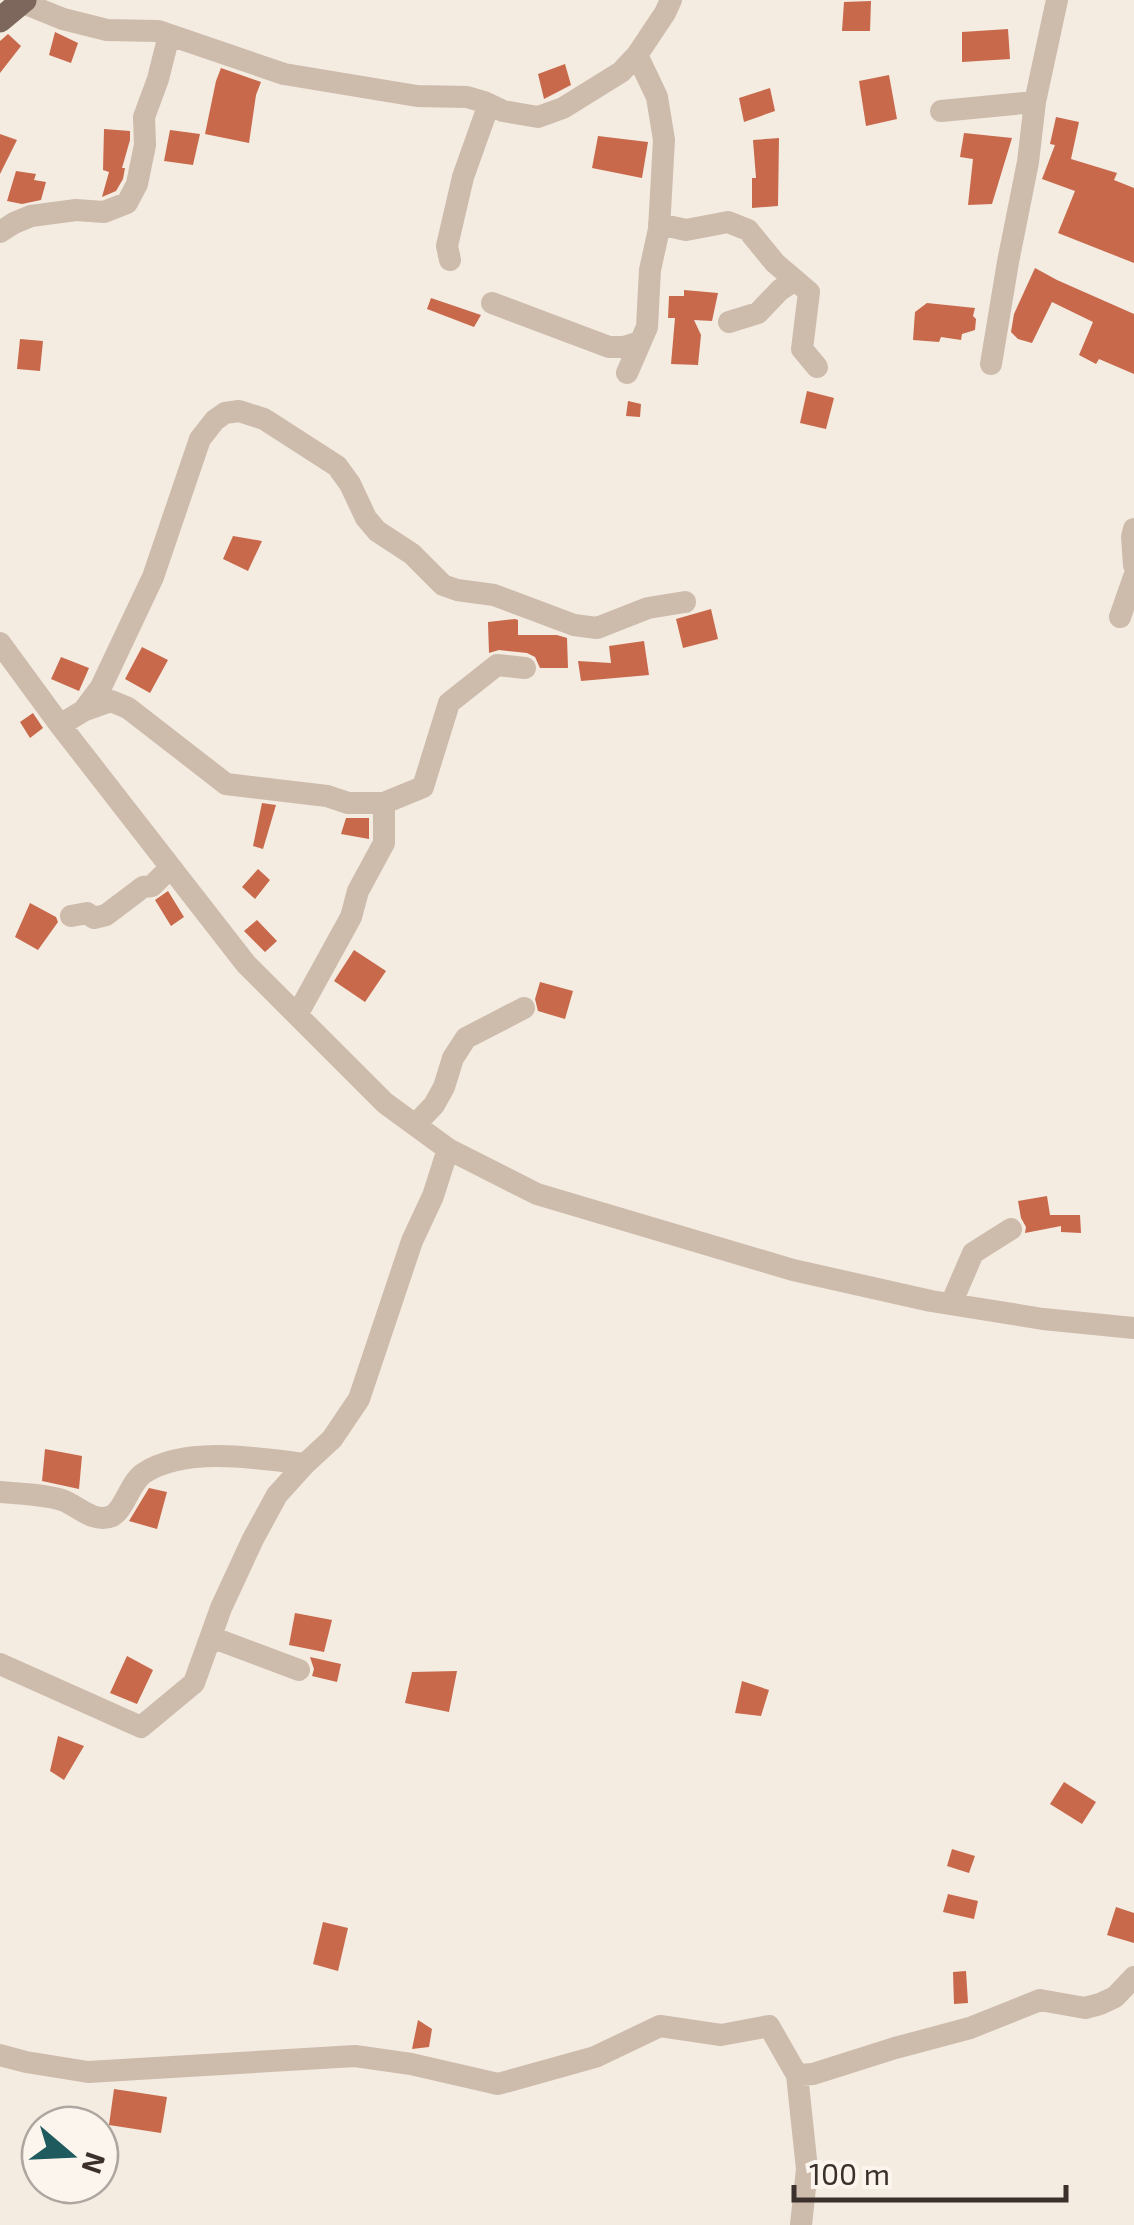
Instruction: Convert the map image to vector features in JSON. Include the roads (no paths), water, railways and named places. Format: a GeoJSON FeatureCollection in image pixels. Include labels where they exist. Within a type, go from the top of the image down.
{"type":"FeatureCollection","features":[{"type":"Feature","properties":{"kind":"main road"},"geometry":{"type":"LineString","coordinates":[[0,20],[23,1]]}},
{"type":"Feature","properties":{"kind":"street"},"geometry":{"type":"LineString","coordinates":[[23,1],[63,20],[107,30],[169,34],[284,74],[417,96],[468,97],[503,111],[538,117],[593,92],[621,72],[637,55],[671,0]]}},
{"type":"Feature","properties":{"kind":"street"},"geometry":{"type":"LineString","coordinates":[[990,364],[1057,0]]}},
{"type":"Feature","properties":{"kind":"street"},"geometry":{"type":"LineString","coordinates":[[0,232],[31,216],[76,210],[104,212],[127,203],[137,184],[145,145],[144,117],[169,34]]}},
{"type":"Feature","properties":{"kind":"street"},"geometry":{"type":"LineString","coordinates":[[627,373],[647,328],[650,270],[660,224],[664,140],[657,97],[637,55]]}},
{"type":"Feature","properties":{"kind":"street"},"geometry":{"type":"LineString","coordinates":[[941,111],[1036,102]]}},
{"type":"Feature","properties":{"kind":"street"},"geometry":{"type":"LineString","coordinates":[[450,260],[447,246],[464,178],[489,104]]}},
{"type":"Feature","properties":{"kind":"street"},"geometry":{"type":"LineString","coordinates":[[660,224],[686,230],[728,222],[748,230],[776,263],[809,292],[802,349],[817,368]]}},
{"type":"Feature","properties":{"kind":"street"},"geometry":{"type":"LineString","coordinates":[[728,322],[758,313],[795,280]]}},
{"type":"Feature","properties":{"kind":"street"},"geometry":{"type":"LineString","coordinates":[[492,303],[609,348],[640,342]]}},
{"type":"Feature","properties":{"kind":"street"},"geometry":{"type":"LineString","coordinates":[[83,711],[100,687],[153,578],[200,440],[225,413],[239,411],[264,418],[337,466],[377,531],[412,554],[443,585],[494,595],[574,625],[598,628],[648,608],[686,602]]}},
{"type":"Feature","properties":{"kind":"street"},"geometry":{"type":"LineString","coordinates":[[1134,529],[1134,565]]}},
{"type":"Feature","properties":{"kind":"street"},"geometry":{"type":"LineString","coordinates":[[1120,617],[1134,577]]}},
{"type":"Feature","properties":{"kind":"street"},"geometry":{"type":"LineString","coordinates":[[0,642],[246,964],[385,1103],[448,1149],[537,1194],[793,1270],[951,1304],[1134,1328]]}},
{"type":"Feature","properties":{"kind":"street"},"geometry":{"type":"LineString","coordinates":[[60,725],[111,701],[128,708],[226,784],[326,796],[348,803],[384,804],[422,787],[449,703],[497,665],[525,668]]}},
{"type":"Feature","properties":{"kind":"street"},"geometry":{"type":"LineString","coordinates":[[297,1015],[352,917],[358,891],[384,843],[384,804]]}},
{"type":"Feature","properties":{"kind":"street"},"geometry":{"type":"LineString","coordinates":[[71,916],[106,915],[143,888],[152,886],[170,868]]}},
{"type":"Feature","properties":{"kind":"street"},"geometry":{"type":"LineString","coordinates":[[415,1125],[434,1105],[453,1058],[466,1038],[524,1008]]}},
{"type":"Feature","properties":{"kind":"street"},"geometry":{"type":"LineString","coordinates":[[0,1664],[141,1728],[194,1683],[221,1608],[277,1495],[332,1439],[359,1399],[412,1241],[433,1196],[448,1149]]}},
{"type":"Feature","properties":{"kind":"street"},"geometry":{"type":"LineString","coordinates":[[951,1304],[973,1253],[1012,1229]]}},
{"type":"Feature","properties":{"kind":"street"},"geometry":{"type":"LineString","coordinates":[[0,1492],[54,1498],[82,1513],[103,1517],[117,1511],[144,1473],[199,1456],[305,1464]]}},
{"type":"Feature","properties":{"kind":"street"},"geometry":{"type":"LineString","coordinates":[[211,1637],[300,1670]]}},
{"type":"Feature","properties":{"kind":"street"},"geometry":{"type":"LineString","coordinates":[[797,2075],[813,2074],[970,2028],[1040,2000],[1084,2008],[1100,2004],[1115,1997],[1134,1977]]}},
{"type":"Feature","properties":{"kind":"street"},"geometry":{"type":"LineString","coordinates":[[0,2054],[88,2072],[355,2056],[412,2064],[498,2084],[595,2056],[660,2026],[721,2035],[769,2026],[797,2075],[806,2169],[801,2225]]}}]}
